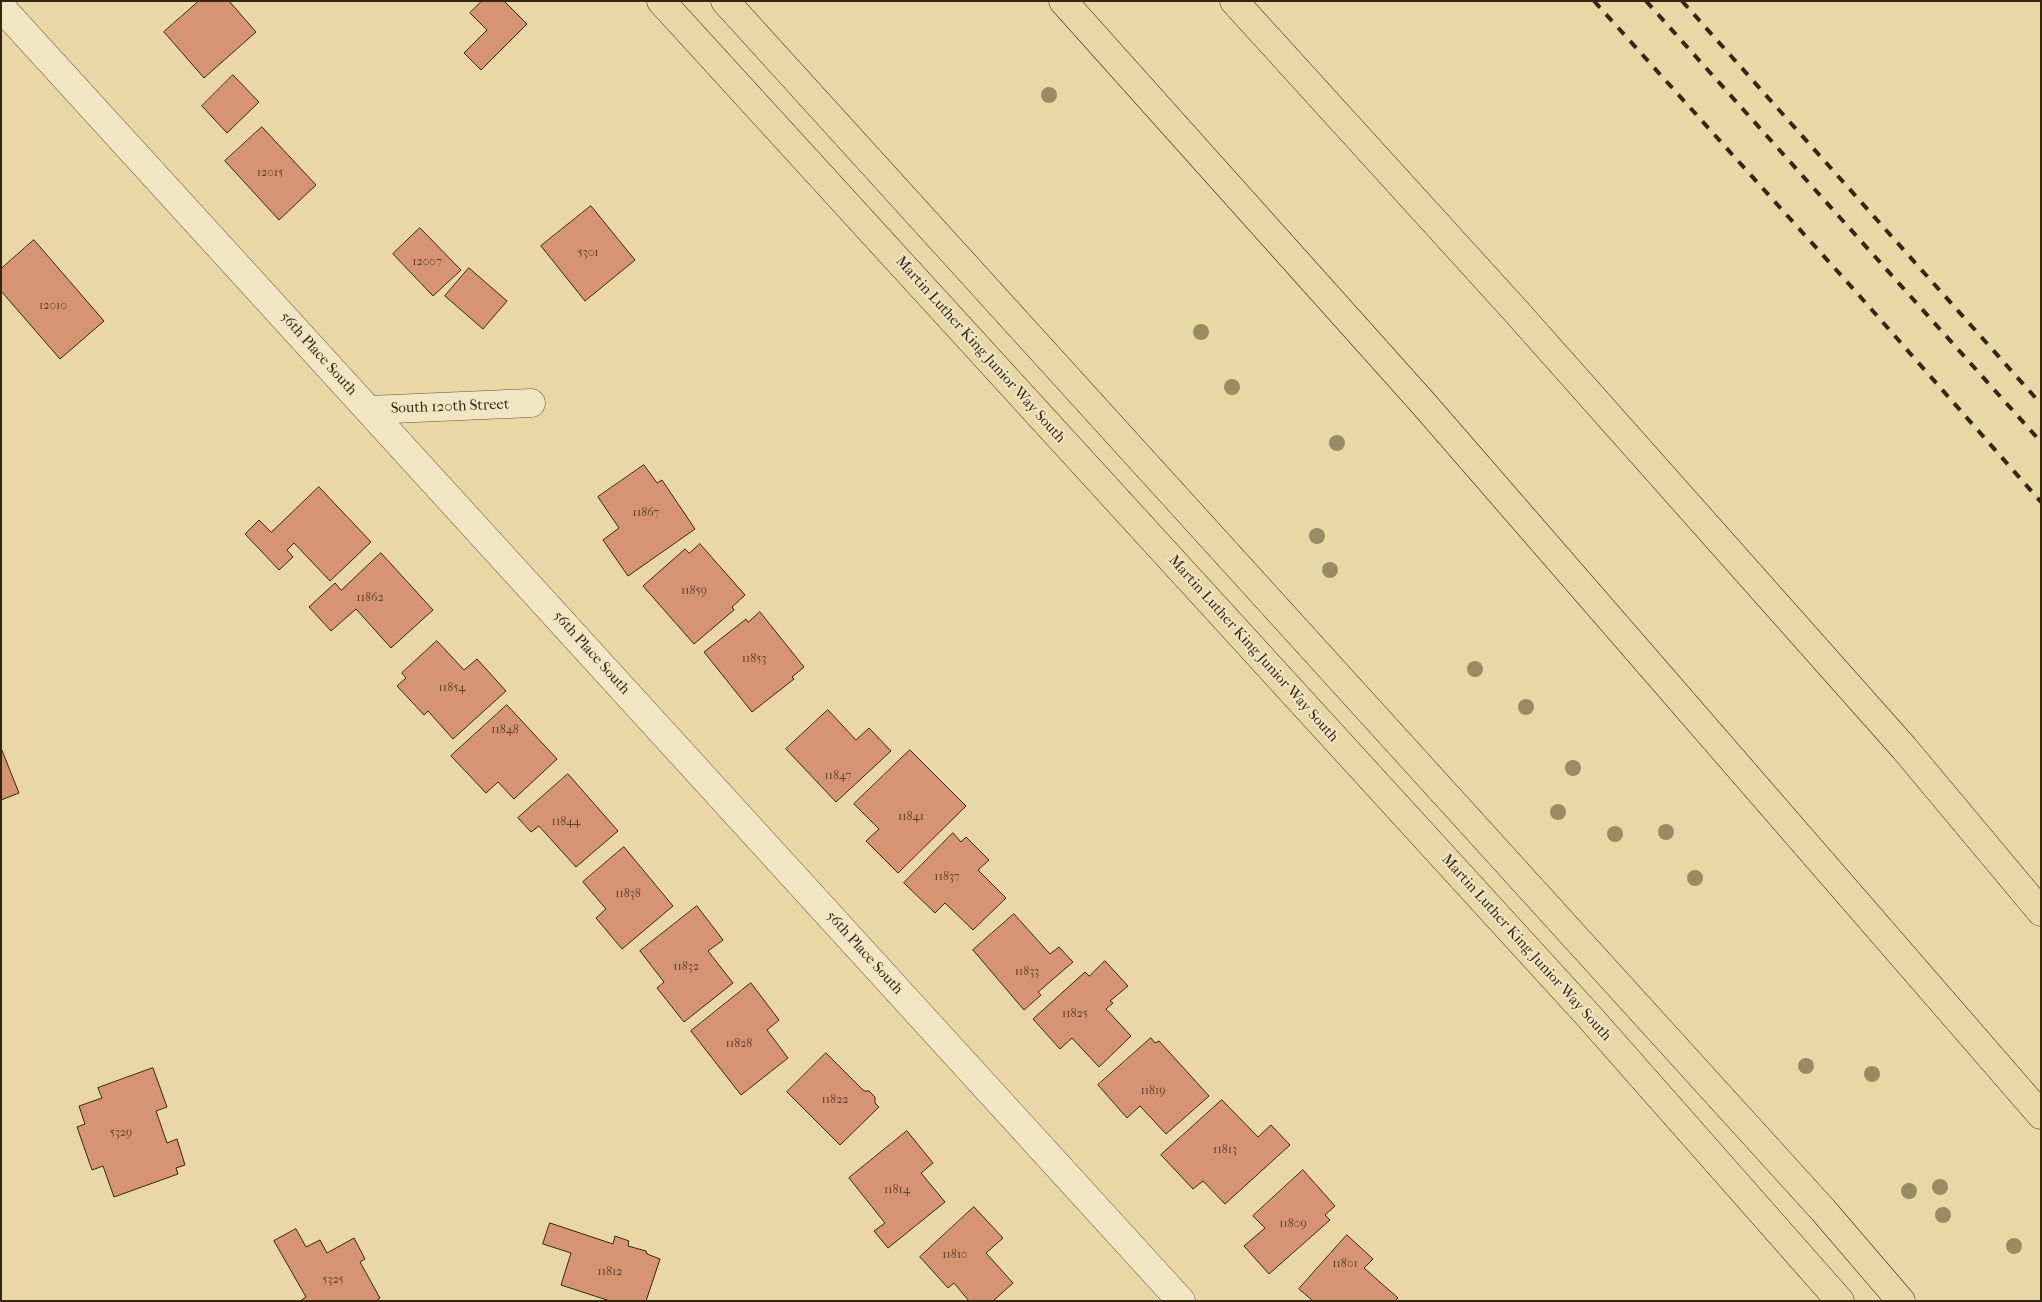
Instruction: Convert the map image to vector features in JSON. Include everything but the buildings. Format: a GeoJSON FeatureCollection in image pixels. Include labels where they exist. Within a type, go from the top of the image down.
{"type":"FeatureCollection","features":[{"type":"Feature","properties":{"kind":"main road","name":"Martin Luther King Junior Way South"},"geometry":{"type":"LineString","coordinates":[[661,1],[1580,1006],[1840,1301]]}},
{"type":"Feature","properties":{"kind":"main road"},"geometry":{"type":"LineString","coordinates":[[725,1],[1796,1180],[1902,1301]]}},
{"type":"Feature","properties":{"kind":"main road"},"geometry":{"type":"LineString","coordinates":[[1063,1],[1423,403],[2041,1115]]}},
{"type":"Feature","properties":{"kind":"main road"},"geometry":{"type":"LineString","coordinates":[[1234,1],[1514,309],[1884,726],[2041,912]]}},
{"type":"Feature","properties":{"kind":"street","name":"56th Place South"},"geometry":{"type":"LineString","coordinates":[[1,7],[1180,1301]]}},
{"type":"Feature","properties":{"kind":"street","name":"South 120th Street"},"geometry":{"type":"LineString","coordinates":[[369,410],[532,403]]}},
{"type":"Feature","properties":{"kind":"railway"},"geometry":{"type":"LineString","coordinates":[[1594,1],[1857,293],[2041,502]]}},
{"type":"Feature","properties":{"kind":"railway"},"geometry":{"type":"LineString","coordinates":[[1646,1],[2041,442]]}},
{"type":"Feature","properties":{"kind":"railway"},"geometry":{"type":"LineString","coordinates":[[1682,1],[2041,404]]}}]}
